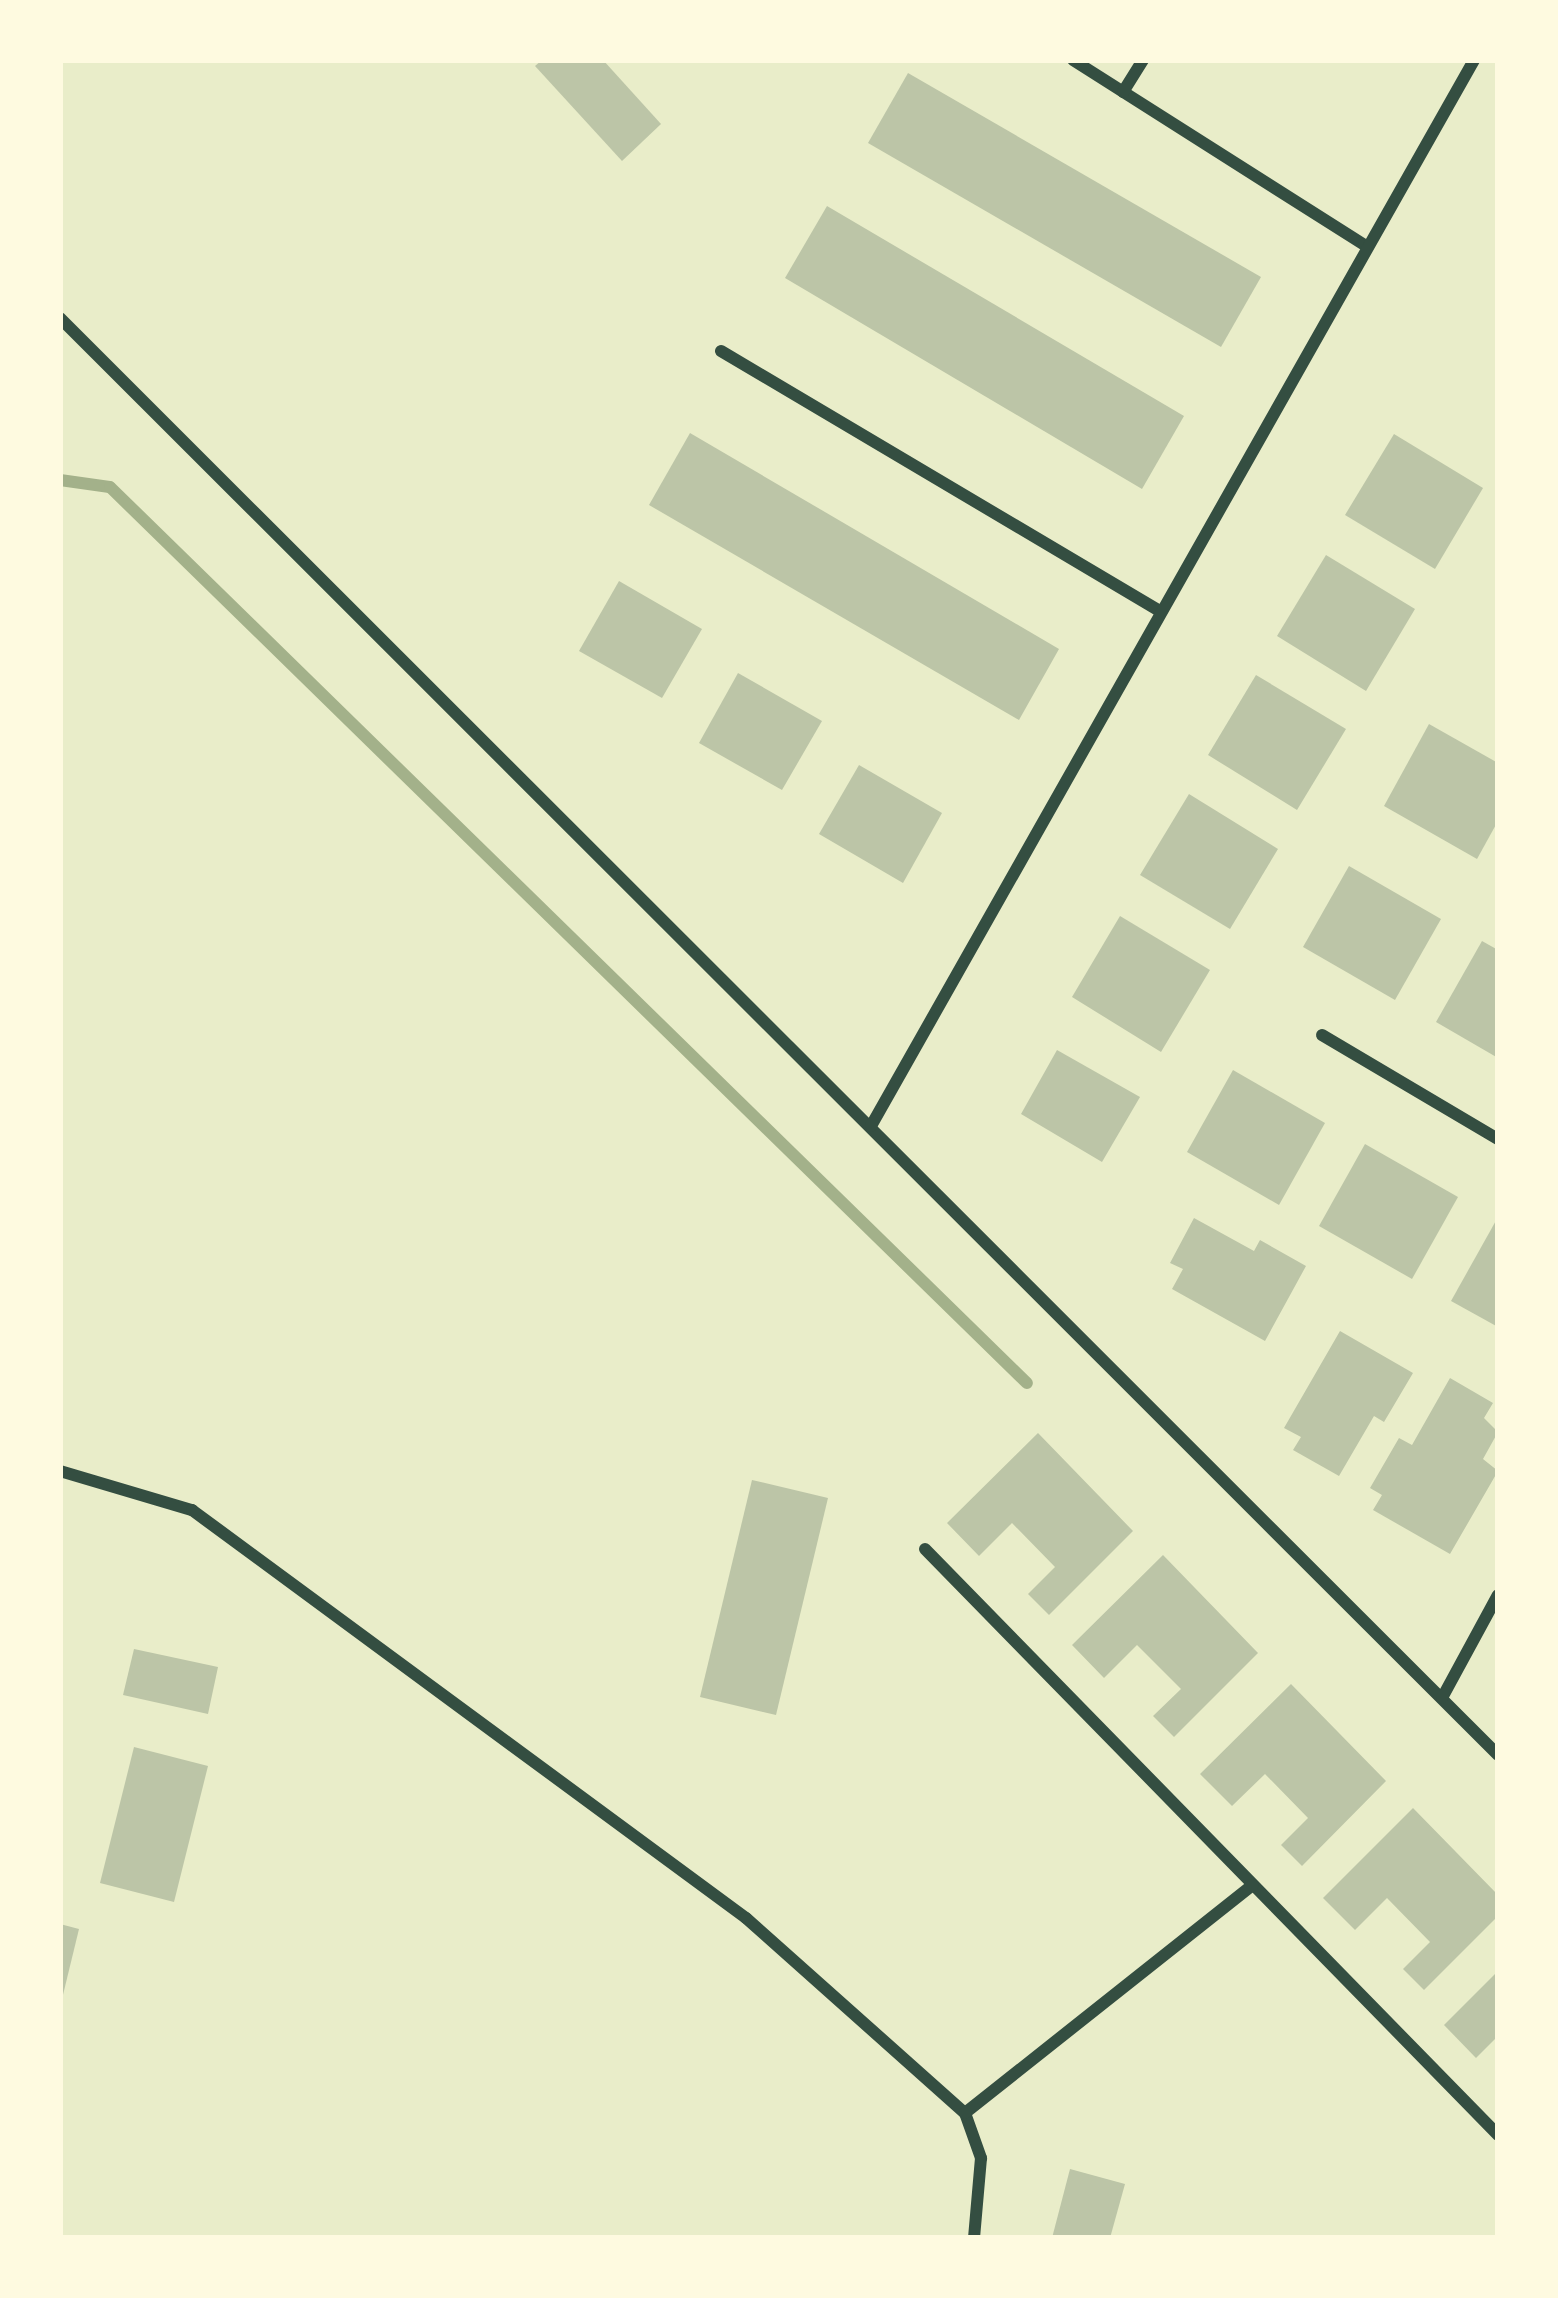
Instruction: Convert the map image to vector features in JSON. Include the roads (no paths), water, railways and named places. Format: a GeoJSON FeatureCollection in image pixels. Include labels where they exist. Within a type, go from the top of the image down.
{"type":"FeatureCollection","features":[{"type":"Feature","properties":{"kind":"street"},"geometry":{"type":"LineString","coordinates":[[1073,60],[1368,247]]}},
{"type":"Feature","properties":{"kind":"street"},"geometry":{"type":"LineString","coordinates":[[1123,92],[1143,60]]}},
{"type":"Feature","properties":{"kind":"street"},"geometry":{"type":"LineString","coordinates":[[872,1126],[1158,610],[1474,60]]}},
{"type":"Feature","properties":{"kind":"street"},"geometry":{"type":"LineString","coordinates":[[60,319],[1498,1755]]}},
{"type":"Feature","properties":{"kind":"street"},"geometry":{"type":"LineString","coordinates":[[721,351],[1158,610]]}},
{"type":"Feature","properties":{"kind":"street"},"geometry":{"type":"LineString","coordinates":[[1322,1034],[1498,1139]]}},
{"type":"Feature","properties":{"kind":"street"},"geometry":{"type":"LineString","coordinates":[[60,1471],[193,1510],[746,1918],[965,2113],[981,2158],[974,2238]]}},
{"type":"Feature","properties":{"kind":"street"},"geometry":{"type":"LineString","coordinates":[[925,1549],[1498,2135]]}},
{"type":"Feature","properties":{"kind":"street"},"geometry":{"type":"LineString","coordinates":[[1442,1698],[1498,1595]]}},
{"type":"Feature","properties":{"kind":"street"},"geometry":{"type":"LineString","coordinates":[[965,2113],[1253,1885]]}},
{"type":"Feature","properties":{"kind":"waterway"},"geometry":{"type":"LineString","coordinates":[[60,480],[110,487],[1027,1383]]}}]}
